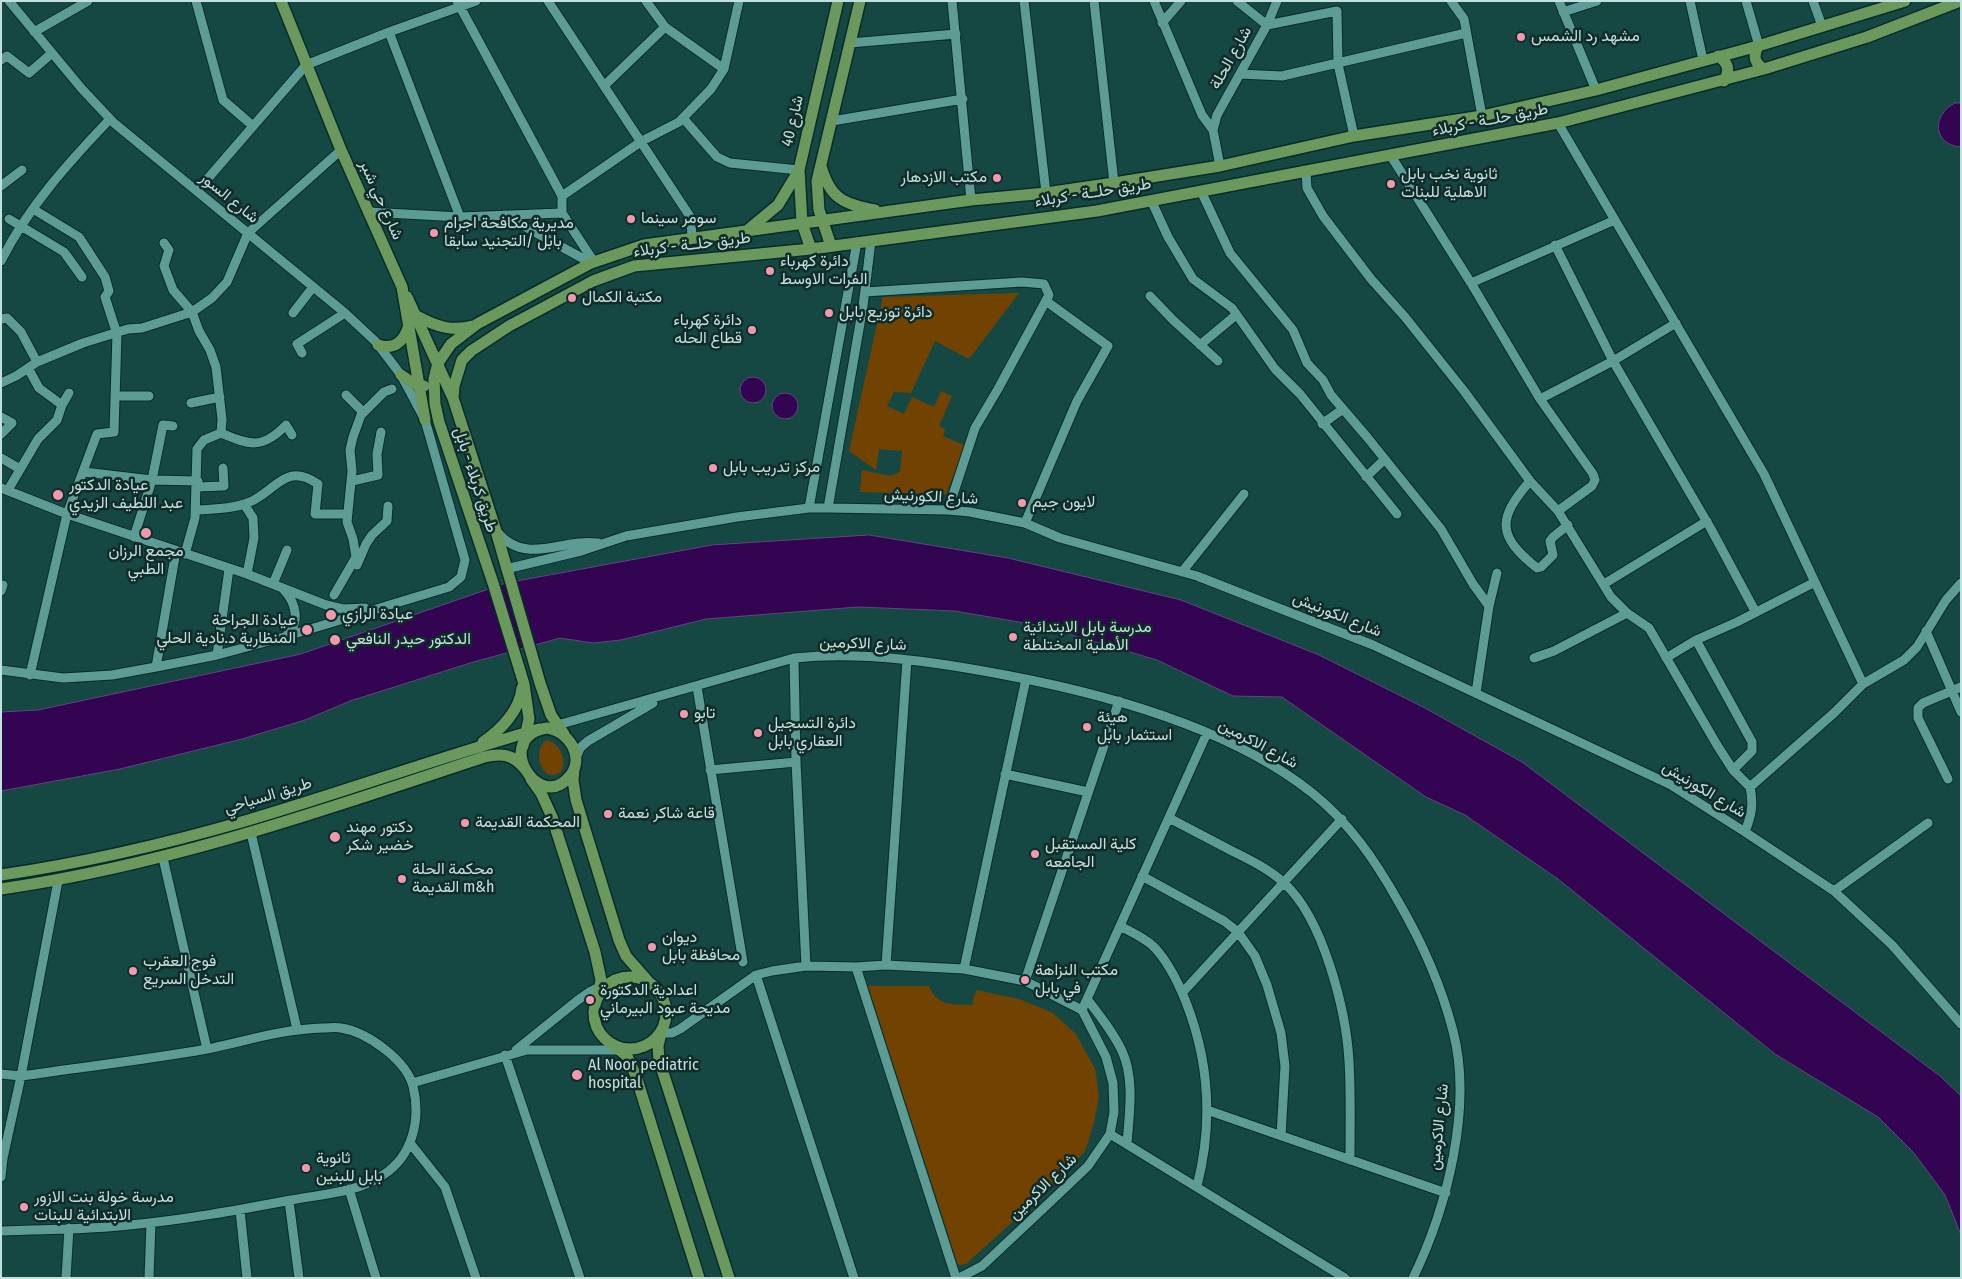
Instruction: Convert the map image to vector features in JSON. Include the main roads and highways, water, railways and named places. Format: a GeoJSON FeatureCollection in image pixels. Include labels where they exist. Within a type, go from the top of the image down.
{"type":"FeatureCollection","features":[{"type":"Feature","properties":{"kind":"main road","name":"شارع حي شبر"},"geometry":{"type":"LineString","coordinates":[[281,1],[341,150],[402,287],[425,420]]}},
{"type":"Feature","properties":{"kind":"main road","name":"شارع 40"},"geometry":{"type":"LineString","coordinates":[[811,249],[802,223],[799,170],[838,1]]}},
{"type":"Feature","properties":{"kind":"main road"},"geometry":{"type":"LineString","coordinates":[[831,246],[819,210],[817,181],[860,1]]}},
{"type":"Feature","properties":{"kind":"main road","name":"طريق حلــة - كربلاء"},"geometry":{"type":"LineString","coordinates":[[434,386],[438,363],[451,344],[477,324],[592,262],[644,244],[1114,183],[1220,166],[1354,136],[1482,116],[1596,90],[1758,46],[1905,1]]}},
{"type":"Feature","properties":{"kind":"main road","name":"طريق حلــة - كربلاء"},"geometry":{"type":"LineString","coordinates":[[434,386],[471,351],[509,326],[593,281],[634,266],[831,246],[856,247],[871,241],[1096,211],[1558,123],[1764,69],[1867,37],[1960,1]]}},
{"type":"Feature","properties":{"kind":"main road"},"geometry":{"type":"LineString","coordinates":[[1758,46],[1755,60],[1764,69]]}},
{"type":"Feature","properties":{"kind":"main road"},"geometry":{"type":"LineString","coordinates":[[1718,56],[1728,66],[1728,73],[1724,80]]}},
{"type":"Feature","properties":{"kind":"main road"},"geometry":{"type":"LineString","coordinates":[[820,163],[827,183],[836,197],[855,206],[882,212]]}},
{"type":"Feature","properties":{"kind":"main road"},"geometry":{"type":"LineString","coordinates":[[746,231],[768,216],[778,205],[799,170]]}},
{"type":"Feature","properties":{"kind":"main road"},"geometry":{"type":"LineString","coordinates":[[402,287],[417,316],[453,398],[496,531],[547,705],[547,730]]}},
{"type":"Feature","properties":{"kind":"main road"},"geometry":{"type":"LineString","coordinates":[[417,316],[446,328],[477,324]]}},
{"type":"Feature","properties":{"kind":"main road"},"geometry":{"type":"LineString","coordinates":[[378,345],[384,347],[397,345],[403,340],[409,327]]}},
{"type":"Feature","properties":{"kind":"main road"},"geometry":{"type":"LineString","coordinates":[[453,398],[454,386],[462,360]]}},
{"type":"Feature","properties":{"kind":"main road"},"geometry":{"type":"LineString","coordinates":[[401,375],[419,385],[434,386],[426,408],[425,420]]}},
{"type":"Feature","properties":{"kind":"main road","name":"طريق كربلاء - بابل"},"geometry":{"type":"LineString","coordinates":[[434,386],[439,422],[493,583],[520,672]]}},
{"type":"Feature","properties":{"kind":"main road"},"geometry":{"type":"LineString","coordinates":[[425,420],[435,404],[444,396],[453,398]]}},
{"type":"Feature","properties":{"kind":"main road"},"geometry":{"type":"LineString","coordinates":[[520,672],[529,719],[547,730],[568,739],[575,765],[573,780],[576,800],[620,940],[626,956],[648,982]]}},
{"type":"Feature","properties":{"kind":"main road"},"geometry":{"type":"LineString","coordinates":[[471,749],[490,738],[513,712],[520,700],[522,689],[520,672]]}},
{"type":"Feature","properties":{"kind":"main road"},"geometry":{"type":"LineString","coordinates":[[547,730],[531,734],[523,746],[521,758],[552,817],[595,952],[599,968],[599,991],[594,1010],[596,1026],[604,1039],[627,1056],[636,1076],[699,1278]]}},
{"type":"Feature","properties":{"kind":"main road","name":"طريق السياحي"},"geometry":{"type":"LineString","coordinates":[[1,875],[56,867],[196,834],[247,820],[471,749],[547,730]]}},
{"type":"Feature","properties":{"kind":"main road","name":"طريق السياحي"},"geometry":{"type":"LineString","coordinates":[[1,889],[58,881],[163,858],[250,833],[484,757],[507,755],[519,761],[528,774]]}},
{"type":"Feature","properties":{"kind":"main road"},"geometry":{"type":"LineString","coordinates":[[528,774],[539,784],[556,785],[564,782],[575,765]]}},
{"type":"Feature","properties":{"kind":"main road"},"geometry":{"type":"LineString","coordinates":[[196,834],[194,839],[198,848]]}},
{"type":"Feature","properties":{"kind":"main road"},"geometry":{"type":"LineString","coordinates":[[138,849],[143,854],[142,863]]}},
{"type":"Feature","properties":{"kind":"main road"},"geometry":{"type":"LineString","coordinates":[[599,991],[617,979],[631,977],[644,979],[655,986],[663,996],[667,1008],[666,1021],[658,1046],[659,1060],[729,1278]]}},
{"type":"Feature","properties":{"kind":"main road"},"geometry":{"type":"LineString","coordinates":[[619,1049],[636,1050],[647,1046],[661,1033]]}},
{"type":"Feature","properties":{"kind":"place","name":"مشهد رد الشمس"},"geometry":{"type":"Point","coordinates":[1521,37]}},
{"type":"Feature","properties":{"kind":"place","name":"مكتب الازدهار"},"geometry":{"type":"Point","coordinates":[997,178]}},
{"type":"Feature","properties":{"kind":"place","name":"ثانوية نخب بابل الاهلية للبنات"},"geometry":{"type":"Point","coordinates":[1391,184]}},
{"type":"Feature","properties":{"kind":"place","name":"سومر سينما"},"geometry":{"type":"Point","coordinates":[631,219]}},
{"type":"Feature","properties":{"kind":"place","name":"مديرية مكافحة اجرام بابل /التجنيد سابقا"},"geometry":{"type":"Point","coordinates":[434,233]}},
{"type":"Feature","properties":{"kind":"place","name":"دائرة كهرباء الفرات الاوسط"},"geometry":{"type":"Point","coordinates":[770,271]}},
{"type":"Feature","properties":{"kind":"place","name":"مكتبة الكمال"},"geometry":{"type":"Point","coordinates":[572,298]}},
{"type":"Feature","properties":{"kind":"place","name":"دائرة توزيع بابل"},"geometry":{"type":"Point","coordinates":[829,313]}},
{"type":"Feature","properties":{"kind":"place","name":"دائرة كهرباء قطاع الحله"},"geometry":{"type":"Point","coordinates":[752,330]}},
{"type":"Feature","properties":{"kind":"place","name":"مركز تدريب بابل"},"geometry":{"type":"Point","coordinates":[713,468]}},
{"type":"Feature","properties":{"kind":"place","name":"عيادة الدكتور عبد اللطيف الزيدي"},"geometry":{"type":"Point","coordinates":[58,495]}},
{"type":"Feature","properties":{"kind":"place","name":"لايون جيم"},"geometry":{"type":"Point","coordinates":[1022,503]}},
{"type":"Feature","properties":{"kind":"place","name":"مجمع الرزان الطبي"},"geometry":{"type":"Point","coordinates":[146,533]}},
{"type":"Feature","properties":{"kind":"place","name":"عيادة الرازي"},"geometry":{"type":"Point","coordinates":[331,615]}},
{"type":"Feature","properties":{"kind":"place","name":"عيادة الجراحة المنظارية د.نادية الحلي"},"geometry":{"type":"Point","coordinates":[307,630]}},
{"type":"Feature","properties":{"kind":"place","name":"مدرسة بابل الابتدائية الأهلية المختلطة"},"geometry":{"type":"Point","coordinates":[1013,637]}},
{"type":"Feature","properties":{"kind":"place","name":"الدكتور حيدر النافعي"},"geometry":{"type":"Point","coordinates":[335,640]}},
{"type":"Feature","properties":{"kind":"place","name":"تابو"},"geometry":{"type":"Point","coordinates":[684,714]}},
{"type":"Feature","properties":{"kind":"place","name":"هيئة استثمار بابل"},"geometry":{"type":"Point","coordinates":[1087,727]}},
{"type":"Feature","properties":{"kind":"place","name":"دائرة التسجيل العقاري بابل"},"geometry":{"type":"Point","coordinates":[758,733]}},
{"type":"Feature","properties":{"kind":"place","name":"قاعة شاكر نعمة"},"geometry":{"type":"Point","coordinates":[608,814]}},
{"type":"Feature","properties":{"kind":"place","name":"المحكمة القديمة"},"geometry":{"type":"Point","coordinates":[465,823]}},
{"type":"Feature","properties":{"kind":"place","name":"دكتور مهند خضير شكر"},"geometry":{"type":"Point","coordinates":[335,837]}},
{"type":"Feature","properties":{"kind":"place","name":"كلية المستقبل الجامعه"},"geometry":{"type":"Point","coordinates":[1035,854]}},
{"type":"Feature","properties":{"kind":"place","name":"محكمة الحلة القديمة m&h"},"geometry":{"type":"Point","coordinates":[402,879]}},
{"type":"Feature","properties":{"kind":"place","name":"ديوان محافظة بابل"},"geometry":{"type":"Point","coordinates":[652,947]}},
{"type":"Feature","properties":{"kind":"place","name":"فوج العقرب التدخل السريع"},"geometry":{"type":"Point","coordinates":[133,971]}},
{"type":"Feature","properties":{"kind":"place","name":"مكتب النزاهة في بابل"},"geometry":{"type":"Point","coordinates":[1025,980]}},
{"type":"Feature","properties":{"kind":"place","name":"اعدادية الدكتورة مديحة عبود البيرماني"},"geometry":{"type":"Point","coordinates":[590,1000]}},
{"type":"Feature","properties":{"kind":"place","name":"Al Noor pediatric hospital"},"geometry":{"type":"Point","coordinates":[577,1075]}},
{"type":"Feature","properties":{"kind":"place","name":"ثانوية بابل للبنين"},"geometry":{"type":"Point","coordinates":[306,1168]}},
{"type":"Feature","properties":{"kind":"place","name":"مدرسة خولة بنت الازور الابتدائية للبنات"},"geometry":{"type":"Point","coordinates":[24,1207]}}]}
